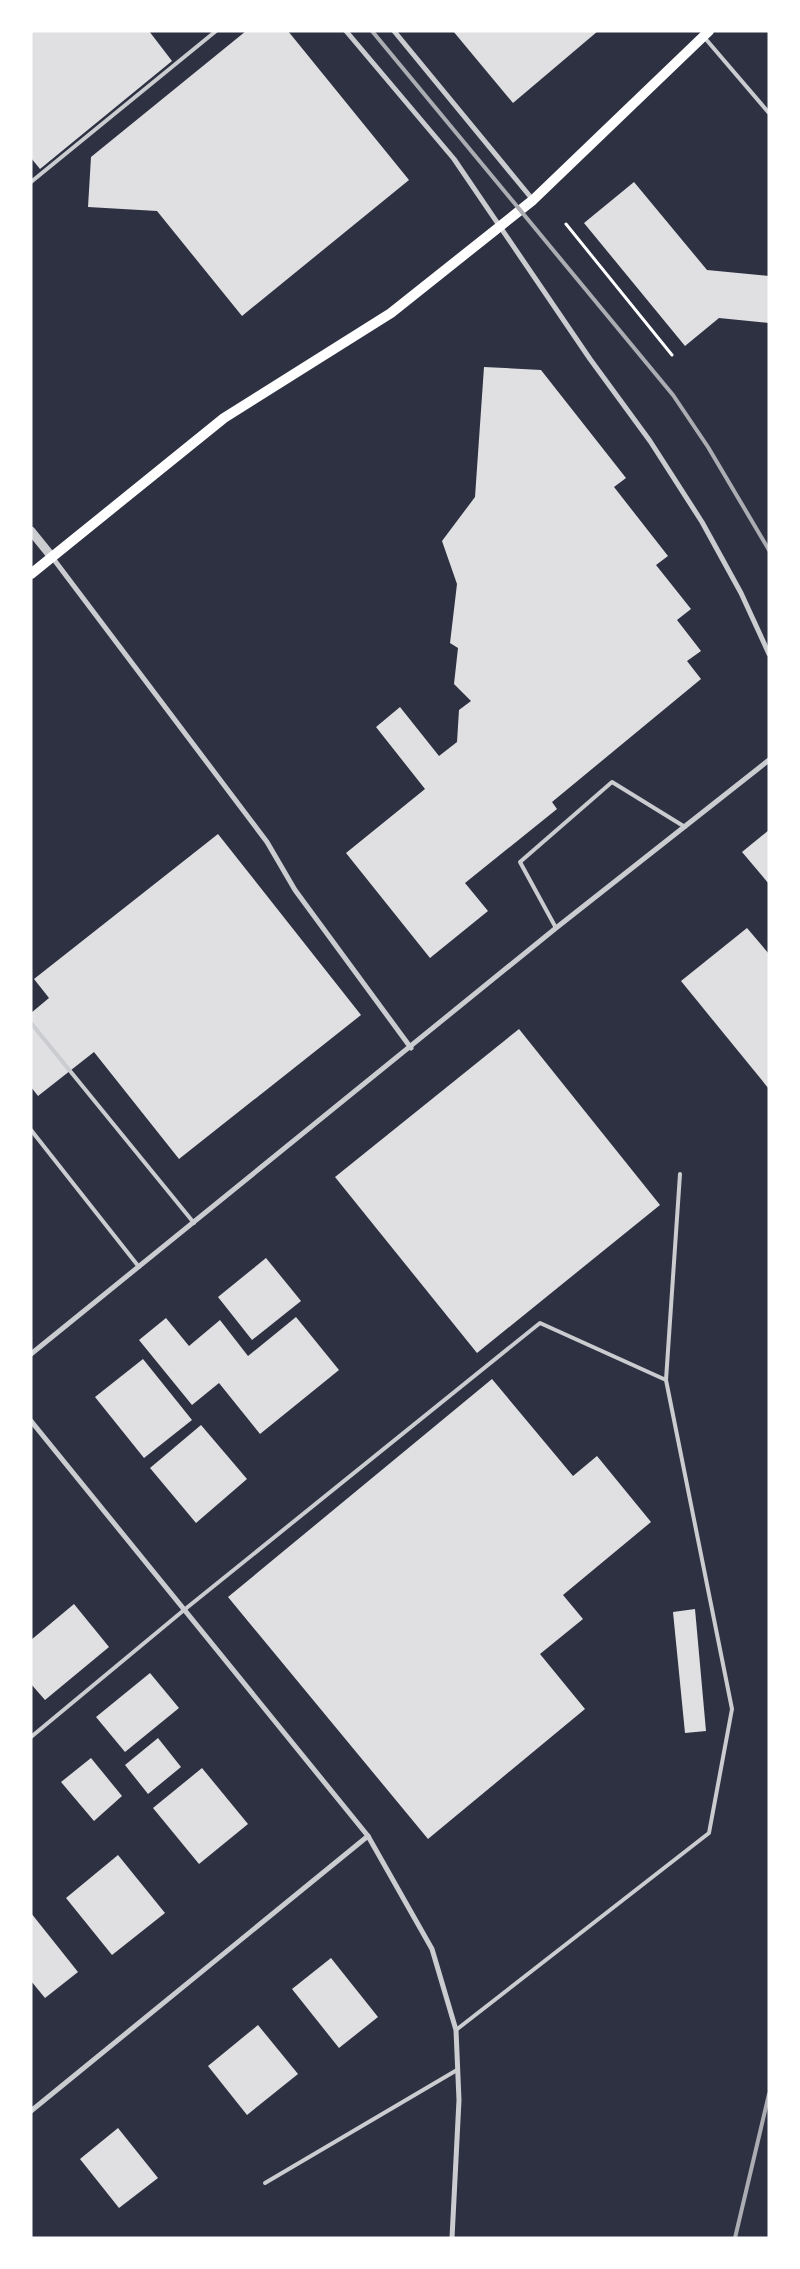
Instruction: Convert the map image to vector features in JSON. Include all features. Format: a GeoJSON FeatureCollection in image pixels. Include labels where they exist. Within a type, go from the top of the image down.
{"type":"FeatureCollection","features":[{"type":"Feature","properties":{"kind":"main road"},"geometry":{"type":"LineString","coordinates":[[31,574],[224,418],[392,313],[533,200],[706,34]]}},
{"type":"Feature","properties":{"kind":"street"},"geometry":{"type":"LineString","coordinates":[[346,31],[454,160],[590,359],[650,441],[702,522],[742,593],[769,654]]}},
{"type":"Feature","properties":{"kind":"street"},"geometry":{"type":"LineString","coordinates":[[394,31],[533,200]]}},
{"type":"Feature","properties":{"kind":"street"},"geometry":{"type":"LineString","coordinates":[[31,531],[267,842],[295,890],[411,1048]]}},
{"type":"Feature","properties":{"kind":"street"},"geometry":{"type":"LineString","coordinates":[[31,1354],[411,1048],[556,928],[769,760]]}},
{"type":"Feature","properties":{"kind":"street"},"geometry":{"type":"LineString","coordinates":[[31,1421],[368,1836],[432,1949],[456,2030],[459,2100],[452,2238]]}},
{"type":"Feature","properties":{"kind":"street"},"geometry":{"type":"LineString","coordinates":[[31,2111],[368,1836]]}},
{"type":"Feature","properties":{"kind":"lane"},"geometry":{"type":"LineString","coordinates":[[31,182],[216,31]]}},
{"type":"Feature","properties":{"kind":"lane"},"geometry":{"type":"LineString","coordinates":[[706,34],[769,113]]}},
{"type":"Feature","properties":{"kind":"lane"},"geometry":{"type":"LineString","coordinates":[[556,928],[520,862],[612,782],[686,827]]}},
{"type":"Feature","properties":{"kind":"lane"},"geometry":{"type":"LineString","coordinates":[[31,1023],[194,1222]]}},
{"type":"Feature","properties":{"kind":"lane"},"geometry":{"type":"LineString","coordinates":[[31,1130],[139,1266]]}},
{"type":"Feature","properties":{"kind":"lane"},"geometry":{"type":"LineString","coordinates":[[456,2030],[710,1833],[732,1709],[666,1380],[680,1174]]}},
{"type":"Feature","properties":{"kind":"lane"},"geometry":{"type":"LineString","coordinates":[[31,1737],[184,1610],[540,1323],[666,1380]]}},
{"type":"Feature","properties":{"kind":"lane"},"geometry":{"type":"LineString","coordinates":[[265,2184],[457,2070]]}},
{"type":"Feature","properties":{"kind":"path"},"geometry":{"type":"LineString","coordinates":[[566,224],[672,356]]}},
{"type":"Feature","properties":{"kind":"building"},"geometry":{"type":"Polygon","coordinates":[[[31,31],[149,31],[172,61],[40,169],[31,158],[31,31]]]}},
{"type":"Feature","properties":{"kind":"building"},"geometry":{"type":"Polygon","coordinates":[[[246,31],[288,31],[409,180],[242,316],[157,211],[88,207],[91,157],[246,31]]]}},
{"type":"Feature","properties":{"kind":"building"},"geometry":{"type":"Polygon","coordinates":[[[453,31],[598,31],[513,103],[453,31]]]}},
{"type":"Feature","properties":{"kind":"building"},"geometry":{"type":"Polygon","coordinates":[[[634,182],[707,270],[769,276],[769,323],[719,318],[685,346],[584,223],[634,182]]]}},
{"type":"Feature","properties":{"kind":"building"},"geometry":{"type":"Polygon","coordinates":[[[484,367],[541,370],[626,478],[614,487],[668,556],[656,565],[691,609],[677,620],[701,651],[687,661],[701,679],[552,802],[557,809],[465,883],[488,911],[430,958],[346,853],[425,789],[376,727],[400,707],[439,756],[457,742],[459,710],[471,701],[454,684],[458,648],[450,643],[457,584],[442,541],[475,497],[484,367]]]}},
{"type":"Feature","properties":{"kind":"building"},"geometry":{"type":"Polygon","coordinates":[[[769,830],[769,884],[742,852],[769,830]]]}},
{"type":"Feature","properties":{"kind":"building"},"geometry":{"type":"Polygon","coordinates":[[[218,834],[361,1015],[179,1159],[94,1052],[38,1096],[31,1087],[31,1013],[49,998],[34,979],[218,834]]]}},
{"type":"Feature","properties":{"kind":"building"},"geometry":{"type":"Polygon","coordinates":[[[747,928],[769,954],[769,1089],[681,981],[747,928]]]}},
{"type":"Feature","properties":{"kind":"building"},"geometry":{"type":"Polygon","coordinates":[[[519,1029],[660,1205],[477,1353],[335,1177],[519,1029]]]}},
{"type":"Feature","properties":{"kind":"building"},"geometry":{"type":"Polygon","coordinates":[[[266,1258],[301,1301],[252,1340],[218,1297],[266,1258]]]}},
{"type":"Feature","properties":{"kind":"building"},"geometry":{"type":"Polygon","coordinates":[[[296,1317],[339,1370],[260,1434],[219,1383],[192,1405],[139,1340],[166,1318],[189,1346],[220,1320],[248,1356],[296,1317]]]}},
{"type":"Feature","properties":{"kind":"building"},"geometry":{"type":"Polygon","coordinates":[[[143,1359],[192,1420],[144,1458],[95,1397],[143,1359]]]}},
{"type":"Feature","properties":{"kind":"building"},"geometry":{"type":"Polygon","coordinates":[[[492,1379],[573,1476],[597,1456],[651,1522],[563,1595],[583,1619],[540,1654],[585,1709],[428,1839],[228,1597],[492,1379]]]}},
{"type":"Feature","properties":{"kind":"building"},"geometry":{"type":"Polygon","coordinates":[[[201,1425],[247,1479],[196,1523],[150,1468],[201,1425]]]}},
{"type":"Feature","properties":{"kind":"building"},"geometry":{"type":"Polygon","coordinates":[[[74,1604],[109,1647],[45,1700],[31,1684],[31,1640],[74,1604]]]}},
{"type":"Feature","properties":{"kind":"building"},"geometry":{"type":"Polygon","coordinates":[[[695,1609],[706,1731],[685,1733],[673,1612],[695,1609]]]}},
{"type":"Feature","properties":{"kind":"building"},"geometry":{"type":"Polygon","coordinates":[[[150,1673],[179,1708],[125,1752],[96,1717],[150,1673]]]}},
{"type":"Feature","properties":{"kind":"building"},"geometry":{"type":"Polygon","coordinates":[[[158,1738],[181,1767],[148,1794],[125,1765],[158,1738]]]}},
{"type":"Feature","properties":{"kind":"building"},"geometry":{"type":"Polygon","coordinates":[[[91,1758],[122,1796],[94,1821],[61,1782],[91,1758]]]}},
{"type":"Feature","properties":{"kind":"building"},"geometry":{"type":"Polygon","coordinates":[[[202,1768],[248,1824],[199,1864],[153,1808],[202,1768]]]}},
{"type":"Feature","properties":{"kind":"building"},"geometry":{"type":"Polygon","coordinates":[[[118,1855],[165,1913],[112,1955],[66,1898],[118,1855]]]}},
{"type":"Feature","properties":{"kind":"building"},"geometry":{"type":"Polygon","coordinates":[[[31,1913],[78,1972],[45,1998],[31,1981],[31,1913]]]}},
{"type":"Feature","properties":{"kind":"building"},"geometry":{"type":"Polygon","coordinates":[[[331,1958],[378,2017],[339,2048],[292,1989],[331,1958]]]}},
{"type":"Feature","properties":{"kind":"building"},"geometry":{"type":"Polygon","coordinates":[[[258,2025],[298,2074],[247,2115],[208,2066],[258,2025]]]}},
{"type":"Feature","properties":{"kind":"building"},"geometry":{"type":"Polygon","coordinates":[[[118,2128],[158,2178],[119,2208],[80,2159],[118,2128]]]}},
{"type":"Feature","properties":{"kind":"railway"},"geometry":{"type":"LineString","coordinates":[[372,31],[673,395],[708,447],[769,550]]}},
{"type":"Feature","properties":{"kind":"railway"},"geometry":{"type":"LineString","coordinates":[[735,2238],[769,2094]]}}]}
